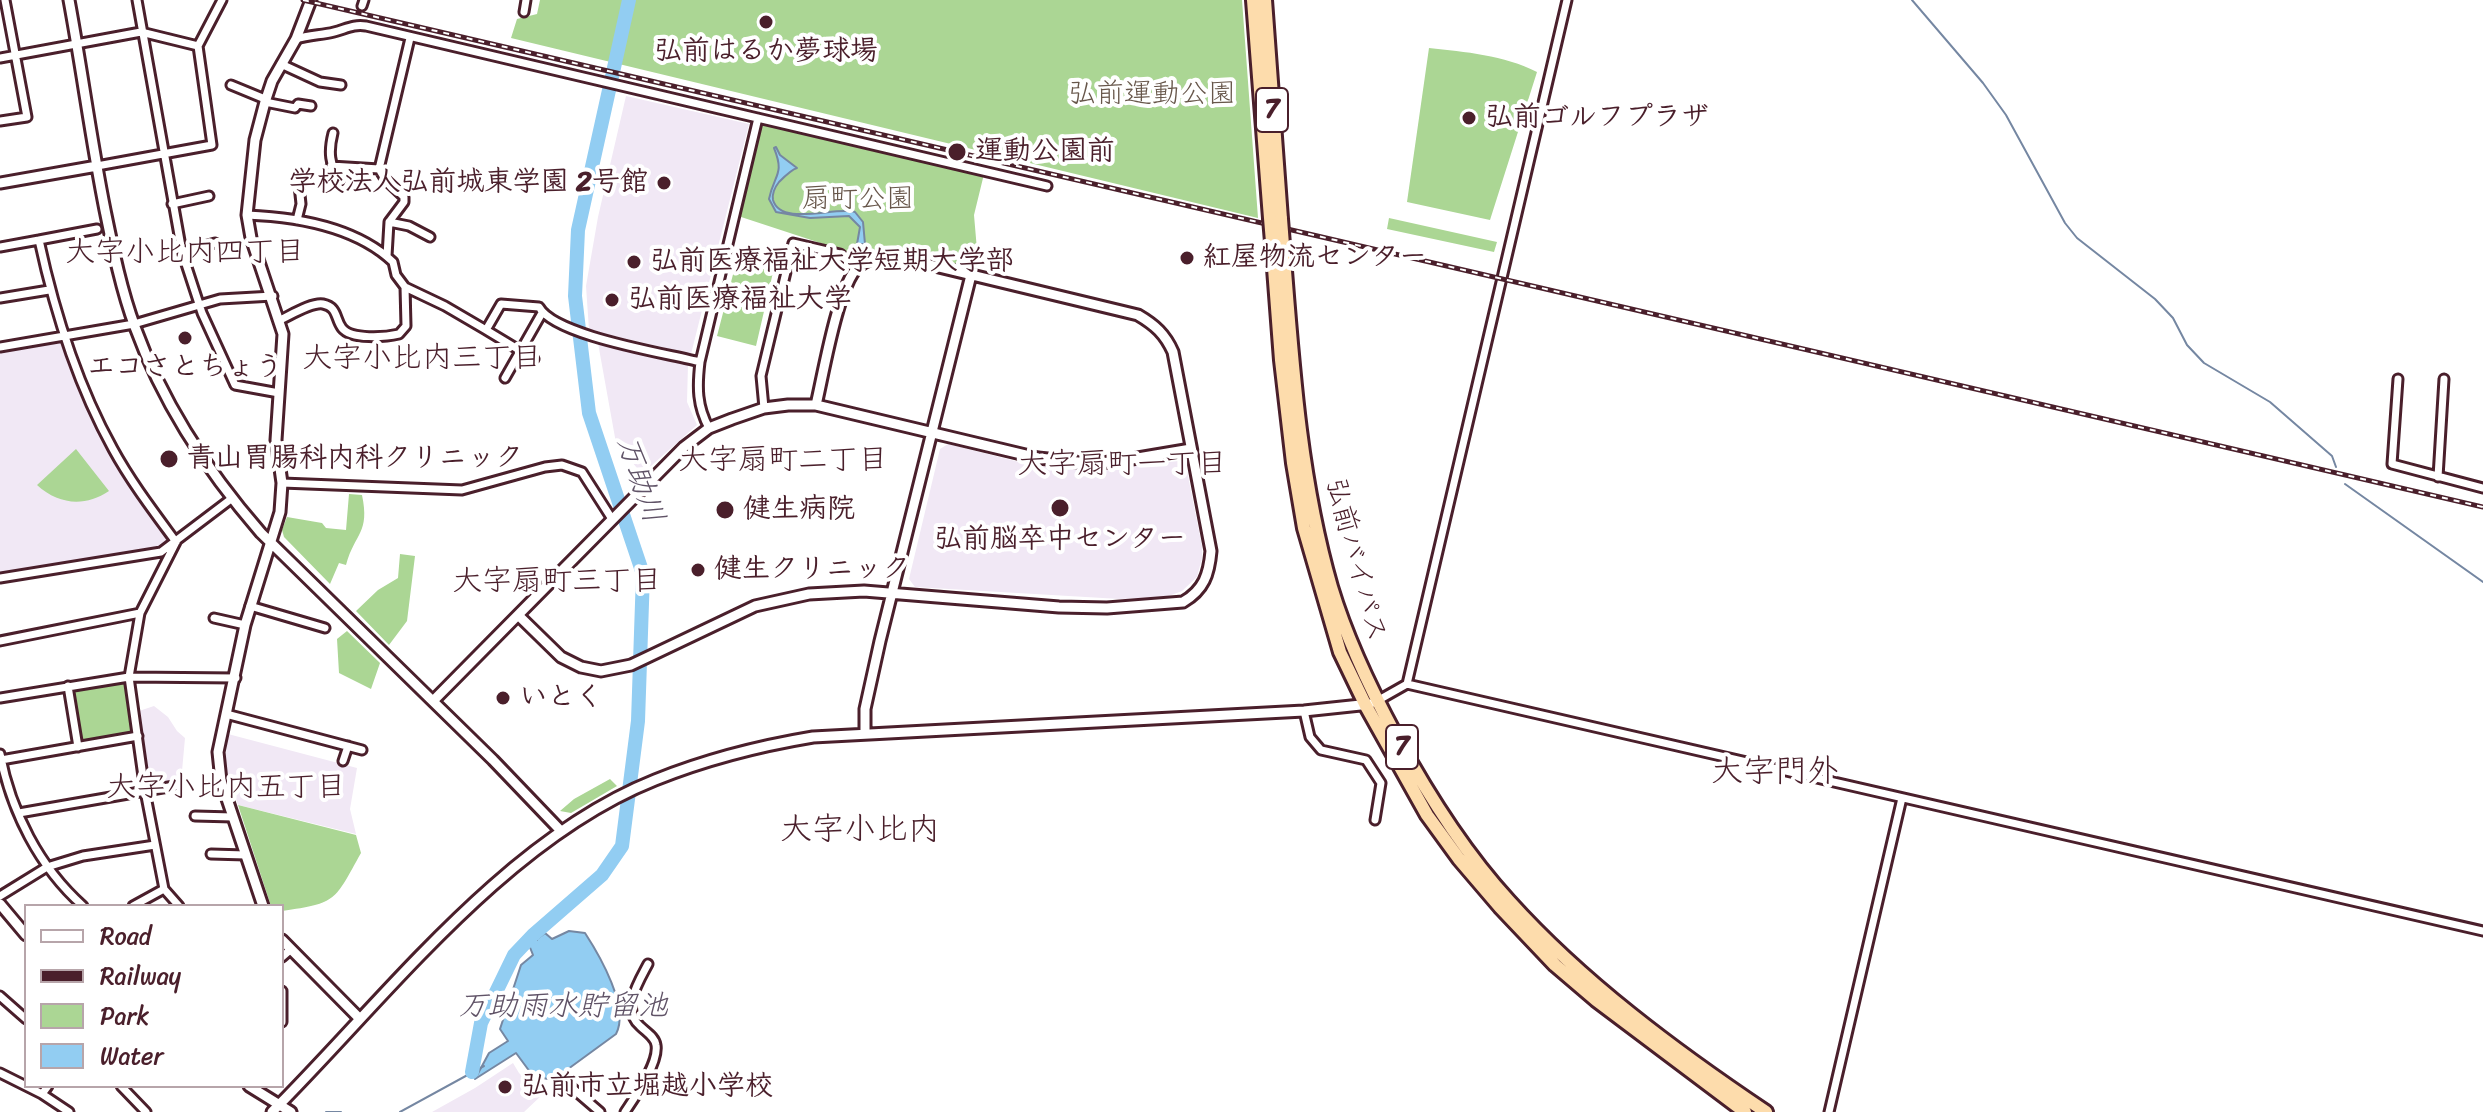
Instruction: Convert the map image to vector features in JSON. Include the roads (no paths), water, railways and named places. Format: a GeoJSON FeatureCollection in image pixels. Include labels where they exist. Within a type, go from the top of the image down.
{"type":"FeatureCollection","features":[{"type":"Feature","properties":{"kind":"highway","name":"弘前バイパス"},"geometry":{"type":"LineString","coordinates":[[1253,0],[1304,463],[1331,585],[1371,704],[1427,815],[1500,907],[1555,965],[1596,1000],[1745,1112]]}},
{"type":"Feature","properties":{"kind":"highway","name":"弘前バイパス"},"geometry":{"type":"LineString","coordinates":[[1265,0],[1275,218]]}},
{"type":"Feature","properties":{"kind":"highway","name":"弘前バイパス"},"geometry":{"type":"LineString","coordinates":[[1371,704],[1431,798],[1507,900],[1597,987],[1766,1112]]}},
{"type":"Feature","properties":{"kind":"street"},"geometry":{"type":"LineString","coordinates":[[0,121],[27,117],[5,0]]}},
{"type":"Feature","properties":{"kind":"street"},"geometry":{"type":"LineString","coordinates":[[69,0],[115,260],[134,324],[178,420],[231,499],[269,542],[561,831]]}},
{"type":"Feature","properties":{"kind":"street"},"geometry":{"type":"LineString","coordinates":[[137,0],[172,204],[182,252],[199,305],[235,385],[279,393]]}},
{"type":"Feature","properties":{"kind":"street"},"geometry":{"type":"LineString","coordinates":[[0,183],[212,145],[198,46],[222,0]]}},
{"type":"Feature","properties":{"kind":"street"},"geometry":{"type":"LineString","coordinates":[[262,904],[218,767],[220,734],[236,678],[250,606],[280,512],[282,483],[276,440],[283,334],[273,296],[251,238],[247,215],[255,140],[265,100],[296,39],[311,0]]}},
{"type":"Feature","properties":{"kind":"street"},"geometry":{"type":"LineString","coordinates":[[524,12],[526,0]]}},
{"type":"Feature","properties":{"kind":"street"},"geometry":{"type":"LineString","coordinates":[[1407,684],[1567,0]]}},
{"type":"Feature","properties":{"kind":"street"},"geometry":{"type":"LineString","coordinates":[[296,39],[354,25],[1047,186]]}},
{"type":"Feature","properties":{"kind":"street"},"geometry":{"type":"LineString","coordinates":[[0,58],[141,32],[198,46]]}},
{"type":"Feature","properties":{"kind":"street"},"geometry":{"type":"LineString","coordinates":[[387,256],[389,222],[404,202],[404,197],[379,169],[410,38]]}},
{"type":"Feature","properties":{"kind":"street"},"geometry":{"type":"LineString","coordinates":[[281,64],[320,82],[341,85]]}},
{"type":"Feature","properties":{"kind":"street"},"geometry":{"type":"LineString","coordinates":[[231,85],[265,100],[295,108],[298,104],[311,106]]}},
{"type":"Feature","properties":{"kind":"street"},"geometry":{"type":"LineString","coordinates":[[709,428],[697,389],[700,362],[758,118]]}},
{"type":"Feature","properties":{"kind":"street"},"geometry":{"type":"LineString","coordinates":[[333,133],[329,151],[331,166],[339,181]]}},
{"type":"Feature","properties":{"kind":"street"},"geometry":{"type":"LineString","coordinates":[[331,166],[379,169]]}},
{"type":"Feature","properties":{"kind":"street"},"geometry":{"type":"LineString","coordinates":[[297,220],[301,204],[299,185]]}},
{"type":"Feature","properties":{"kind":"street"},"geometry":{"type":"LineString","coordinates":[[172,204],[209,196]]}},
{"type":"Feature","properties":{"kind":"street"},"geometry":{"type":"LineString","coordinates":[[247,215],[297,220],[342,232],[387,256],[405,287],[445,306],[534,359]]}},
{"type":"Feature","properties":{"kind":"street"},"geometry":{"type":"LineString","coordinates":[[389,222],[409,226],[430,237]]}},
{"type":"Feature","properties":{"kind":"street"},"geometry":{"type":"LineString","coordinates":[[0,247],[97,229]]}},
{"type":"Feature","properties":{"kind":"street"},"geometry":{"type":"LineString","coordinates":[[39,240],[49,290],[82,387],[109,442],[176,542]]}},
{"type":"Feature","properties":{"kind":"street"},"geometry":{"type":"LineString","coordinates":[[182,252],[215,243]]}},
{"type":"Feature","properties":{"kind":"street"},"geometry":{"type":"LineString","coordinates":[[764,408],[761,376],[793,243],[840,254],[856,268]]}},
{"type":"Feature","properties":{"kind":"street"},"geometry":{"type":"LineString","coordinates":[[518,615],[561,657],[581,667],[601,671],[631,665],[738,613],[774,601],[828,592],[1107,608],[1183,602],[1192,597],[1205,581],[1211,551],[1173,352],[1167,338],[1154,324],[1130,313],[882,255],[856,268],[845,289],[816,405]]}},
{"type":"Feature","properties":{"kind":"street"},"geometry":{"type":"LineString","coordinates":[[865,733],[865,709],[971,275]]}},
{"type":"Feature","properties":{"kind":"street"},"geometry":{"type":"LineString","coordinates":[[280,320],[324,304],[336,312],[340,327],[353,335],[399,334],[406,326],[405,287]]}},
{"type":"Feature","properties":{"kind":"street"},"geometry":{"type":"LineString","coordinates":[[0,298],[49,290]]}},
{"type":"Feature","properties":{"kind":"street"},"geometry":{"type":"LineString","coordinates":[[0,347],[134,324],[220,299],[273,296]]}},
{"type":"Feature","properties":{"kind":"street"},"geometry":{"type":"LineString","coordinates":[[486,330],[501,304],[539,307],[550,320],[584,334],[700,362]]}},
{"type":"Feature","properties":{"kind":"street"},"geometry":{"type":"LineString","coordinates":[[505,378],[542,313]]}},
{"type":"Feature","properties":{"kind":"street"},"geometry":{"type":"LineString","coordinates":[[2398,379],[2392,464],[2483,488]]}},
{"type":"Feature","properties":{"kind":"street"},"geometry":{"type":"LineString","coordinates":[[2438,477],[2444,379]]}},
{"type":"Feature","properties":{"kind":"street"},"geometry":{"type":"LineString","coordinates":[[433,701],[684,447],[709,428],[764,408],[816,405],[1038,458],[1088,463],[1191,449]]}},
{"type":"Feature","properties":{"kind":"street"},"geometry":{"type":"LineString","coordinates":[[282,483],[462,490],[562,465],[582,472],[615,516]]}},
{"type":"Feature","properties":{"kind":"street"},"geometry":{"type":"LineString","coordinates":[[0,578],[161,552],[231,499]]}},
{"type":"Feature","properties":{"kind":"street"},"geometry":{"type":"LineString","coordinates":[[176,542],[140,613],[129,677],[145,791],[164,889],[177,904]]}},
{"type":"Feature","properties":{"kind":"street"},"geometry":{"type":"LineString","coordinates":[[250,606],[325,628]]}},
{"type":"Feature","properties":{"kind":"street"},"geometry":{"type":"LineString","coordinates":[[0,641],[140,613]]}},
{"type":"Feature","properties":{"kind":"street"},"geometry":{"type":"LineString","coordinates":[[214,618],[245,625]]}},
{"type":"Feature","properties":{"kind":"street"},"geometry":{"type":"LineString","coordinates":[[0,698],[129,677],[236,678]]}},
{"type":"Feature","properties":{"kind":"street"},"geometry":{"type":"LineString","coordinates":[[276,1108],[472,906],[561,831],[636,789],[750,748],[813,737],[1304,711],[1371,704],[1407,684],[2483,931]]}},
{"type":"Feature","properties":{"kind":"street"},"geometry":{"type":"LineString","coordinates":[[68,686],[78,747]]}},
{"type":"Feature","properties":{"kind":"street"},"geometry":{"type":"LineString","coordinates":[[1304,711],[1310,737],[1321,750],[1366,760],[1381,783],[1375,820]]}},
{"type":"Feature","properties":{"kind":"street"},"geometry":{"type":"LineString","coordinates":[[226,714],[362,750]]}},
{"type":"Feature","properties":{"kind":"street"},"geometry":{"type":"LineString","coordinates":[[81,904],[47,867],[6,783],[1,757],[138,736]]}},
{"type":"Feature","properties":{"kind":"street"},"geometry":{"type":"LineString","coordinates":[[343,761],[348,746]]}},
{"type":"Feature","properties":{"kind":"street"},"geometry":{"type":"LineString","coordinates":[[19,813],[180,785]]}},
{"type":"Feature","properties":{"kind":"street"},"geometry":{"type":"LineString","coordinates":[[1829,1112],[1902,798]]}},
{"type":"Feature","properties":{"kind":"street"},"geometry":{"type":"LineString","coordinates":[[195,816],[233,817]]}},
{"type":"Feature","properties":{"kind":"street"},"geometry":{"type":"LineString","coordinates":[[0,896],[47,867],[83,856],[155,845]]}},
{"type":"Feature","properties":{"kind":"street"},"geometry":{"type":"LineString","coordinates":[[211,854],[246,855]]}},
{"type":"Feature","properties":{"kind":"street"},"geometry":{"type":"LineString","coordinates":[[137,904],[164,889]]}},
{"type":"Feature","properties":{"kind":"street"},"geometry":{"type":"LineString","coordinates":[[0,904],[24,933]]}},
{"type":"Feature","properties":{"kind":"street"},"geometry":{"type":"LineString","coordinates":[[286,954],[360,1019]]}},
{"type":"Feature","properties":{"kind":"street"},"geometry":{"type":"LineString","coordinates":[[625,1112],[654,1062],[656,1046],[652,1037],[636,1022],[631,1009],[633,995],[648,964]]}},
{"type":"Feature","properties":{"kind":"street"},"geometry":{"type":"LineString","coordinates":[[0,996],[24,1017]]}},
{"type":"Feature","properties":{"kind":"street"},"geometry":{"type":"LineString","coordinates":[[0,1073],[24,1085]]}},
{"type":"Feature","properties":{"kind":"street"},"geometry":{"type":"LineString","coordinates":[[564,1081],[600,1112]]}},
{"type":"Feature","properties":{"kind":"street"},"geometry":{"type":"LineString","coordinates":[[30,1088],[69,1112]]}},
{"type":"Feature","properties":{"kind":"street"},"geometry":{"type":"LineString","coordinates":[[42,1094],[46,1088]]}},
{"type":"Feature","properties":{"kind":"street"},"geometry":{"type":"LineString","coordinates":[[123,1088],[146,1112]]}},
{"type":"Feature","properties":{"kind":"street"},"geometry":{"type":"LineString","coordinates":[[251,1088],[276,1108],[291,1112]]}},
{"type":"Feature","properties":{"kind":"water"},"geometry":{"type":"Polygon","coordinates":[[[776,147],[780,155],[797,168],[775,188],[773,200],[778,208],[797,214],[855,212],[863,222],[865,244],[857,244],[860,227],[849,216],[810,218],[776,212],[769,199],[779,169],[776,147]]]}},
{"type":"Feature","properties":{"kind":"water","name":"万助雨水貯留池"},"geometry":{"type":"Polygon","coordinates":[[[569,931],[585,933],[605,968],[619,1010],[616,1034],[553,1080],[533,1076],[516,1053],[475,1079],[489,1053],[508,1041],[500,1029],[521,965],[533,955],[529,945],[545,933],[552,939],[569,931]]]}},
{"type":"Feature","properties":{"kind":"waterway","name":"万助川"},"geometry":{"type":"LineString","coordinates":[[472,1072],[481,1023],[514,955],[602,875],[622,846],[638,721],[643,574],[589,413],[575,296],[578,230],[629,0]]}},
{"type":"Feature","properties":{"kind":"waterway"},"geometry":{"type":"LineString","coordinates":[[1912,0],[1983,83],[2006,115],[2065,223],[2077,238],[2155,299],[2173,318],[2187,345],[2204,363],[2270,402],[2332,456],[2336,467]]}},
{"type":"Feature","properties":{"kind":"waterway"},"geometry":{"type":"LineString","coordinates":[[399,274],[408,284]]}},
{"type":"Feature","properties":{"kind":"waterway"},"geometry":{"type":"LineString","coordinates":[[409,323],[411,293]]}},
{"type":"Feature","properties":{"kind":"waterway"},"geometry":{"type":"LineString","coordinates":[[598,334],[677,353]]}},
{"type":"Feature","properties":{"kind":"waterway"},"geometry":{"type":"LineString","coordinates":[[2345,484],[2483,582]]}},
{"type":"Feature","properties":{"kind":"waterway","name":"万助川"},"geometry":{"type":"LineString","coordinates":[[533,935],[537,940]]}},
{"type":"Feature","properties":{"kind":"waterway"},"geometry":{"type":"LineString","coordinates":[[400,1112],[484,1066]]}},
{"type":"Feature","properties":{"kind":"waterway"},"geometry":{"type":"LineString","coordinates":[[326,1112],[341,1112]]}},
{"type":"Feature","properties":{"kind":"railway"},"geometry":{"type":"LineString","coordinates":[[303,0],[2483,507]]}},
{"type":"Feature","properties":{"kind":"place","name":"弘前はるか夢球場"},"geometry":{"type":"Point","coordinates":[766,22]}},
{"type":"Feature","properties":{"kind":"place","name":"弘前ゴルフプラザ"},"geometry":{"type":"Point","coordinates":[1469,118]}},
{"type":"Feature","properties":{"kind":"place","name":"運動公園前"},"geometry":{"type":"Point","coordinates":[957,152]}},
{"type":"Feature","properties":{"kind":"place","name":"学校法人弘前城東学園 2号館"},"geometry":{"type":"Point","coordinates":[664,183]}},
{"type":"Feature","properties":{"kind":"place","name":"紅屋物流センター"},"geometry":{"type":"Point","coordinates":[1187,258]}},
{"type":"Feature","properties":{"kind":"place","name":"弘前医療福祉大学短期大学部"},"geometry":{"type":"Point","coordinates":[634,262]}},
{"type":"Feature","properties":{"kind":"place","name":"弘前医療福祉大学"},"geometry":{"type":"Point","coordinates":[612,300]}},
{"type":"Feature","properties":{"kind":"place","name":"エコさとちょう"},"geometry":{"type":"Point","coordinates":[185,338]}},
{"type":"Feature","properties":{"kind":"place","name":"青山胃腸科内科クリニック"},"geometry":{"type":"Point","coordinates":[169,459]}},
{"type":"Feature","properties":{"kind":"place","name":"弘前脳卒中センター"},"geometry":{"type":"Point","coordinates":[1060,508]}},
{"type":"Feature","properties":{"kind":"place","name":"健生病院"},"geometry":{"type":"Point","coordinates":[725,510]}},
{"type":"Feature","properties":{"kind":"place","name":"健生クリニック"},"geometry":{"type":"Point","coordinates":[698,570]}},
{"type":"Feature","properties":{"kind":"place","name":"いとく"},"geometry":{"type":"Point","coordinates":[503,698]}},
{"type":"Feature","properties":{"kind":"place","name":"弘前市立堀越小学校"},"geometry":{"type":"Point","coordinates":[505,1087]}},
{"type":"Feature","properties":{"kind":"district","name":"大字小比内四丁目"},"geometry":{"type":"Point","coordinates":[185,253]}},
{"type":"Feature","properties":{"kind":"district","name":"大字小比内三丁目"},"geometry":{"type":"Point","coordinates":[422,359]}},
{"type":"Feature","properties":{"kind":"district","name":"大字扇町二丁目"},"geometry":{"type":"Point","coordinates":[783,461]}},
{"type":"Feature","properties":{"kind":"district","name":"大字扇町一丁目"},"geometry":{"type":"Point","coordinates":[1122,465]}},
{"type":"Feature","properties":{"kind":"district","name":"大字扇町三丁目"},"geometry":{"type":"Point","coordinates":[557,582]}},
{"type":"Feature","properties":{"kind":"district","name":"大字門外"},"geometry":{"type":"Point","coordinates":[1775,773]}},
{"type":"Feature","properties":{"kind":"district","name":"大字小比内五丁目"},"geometry":{"type":"Point","coordinates":[226,788]}},
{"type":"Feature","properties":{"kind":"district","name":"大字小比内"},"geometry":{"type":"Point","coordinates":[860,831]}},
{"type":"Feature","properties":{"kind":"park label","name":"弘前運動公園"},"geometry":{"type":"Point","coordinates":[1152,95]}},
{"type":"Feature","properties":{"kind":"park label","name":"扇町公園"},"geometry":{"type":"Point","coordinates":[858,200]}}]}
